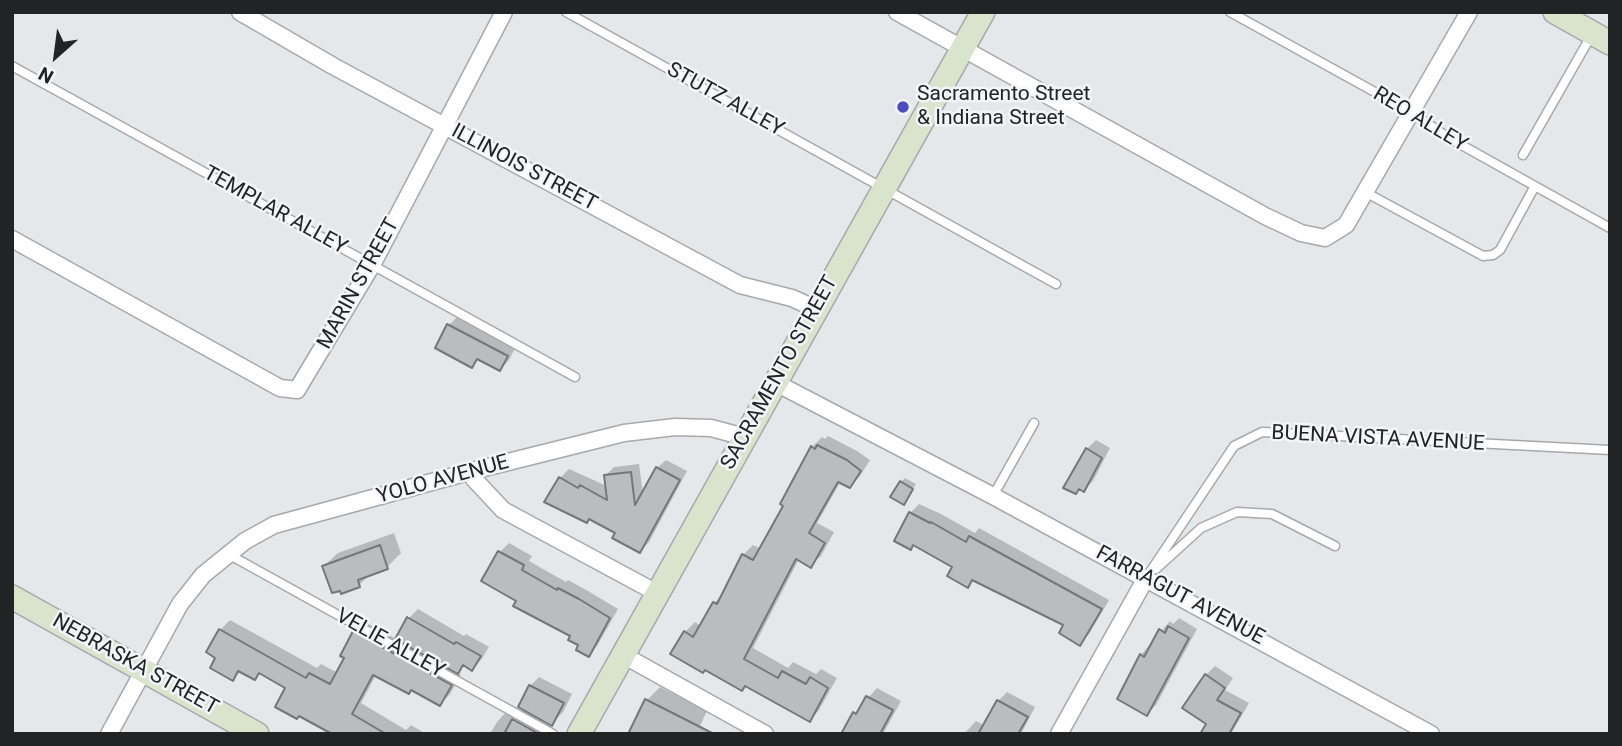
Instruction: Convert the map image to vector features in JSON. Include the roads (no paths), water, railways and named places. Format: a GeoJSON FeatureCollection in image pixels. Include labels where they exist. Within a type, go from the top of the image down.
{"type":"FeatureCollection","features":[{"type":"Feature","properties":{"kind":"main road","name":"SACRAMENTO STREET"},"geometry":{"type":"LineString","coordinates":[[579,734],[983,12]]}},
{"type":"Feature","properties":{"kind":"main road"},"geometry":{"type":"LineString","coordinates":[[1555,12],[1601,38]]}},
{"type":"Feature","properties":{"kind":"main road","name":"NEBRASKA STREET"},"geometry":{"type":"LineString","coordinates":[[12,597],[257,734]]}},
{"type":"Feature","properties":{"kind":"street","name":"ILLINOIS STREET"},"geometry":{"type":"LineString","coordinates":[[240,12],[333,66],[740,285],[792,298],[810,318]]}},
{"type":"Feature","properties":{"kind":"street","name":"MARIN STREET"},"geometry":{"type":"LineString","coordinates":[[12,239],[280,388],[297,390],[372,265],[504,12]]}},
{"type":"Feature","properties":{"kind":"street"},"geometry":{"type":"LineString","coordinates":[[897,12],[1301,233],[1325,238],[1346,225],[1469,12]]}},
{"type":"Feature","properties":{"kind":"street","name":"FARRAGUT AVENUE"},"geometry":{"type":"LineString","coordinates":[[774,382],[993,496],[1431,734]]}},
{"type":"Feature","properties":{"kind":"street","name":"YOLO AVENUE"},"geometry":{"type":"LineString","coordinates":[[144,669],[176,613],[203,575],[245,541],[274,525],[624,433],[675,427],[711,428],[745,436]]}},
{"type":"Feature","properties":{"kind":"street"},"geometry":{"type":"LineString","coordinates":[[472,471],[474,479],[503,510],[657,593]]}},
{"type":"Feature","properties":{"kind":"street"},"geometry":{"type":"LineString","coordinates":[[1059,734],[1146,578]]}},
{"type":"Feature","properties":{"kind":"street"},"geometry":{"type":"LineString","coordinates":[[623,655],[765,734]]}},
{"type":"Feature","properties":{"kind":"street"},"geometry":{"type":"LineString","coordinates":[[109,734],[144,669]]}},
{"type":"Feature","properties":{"kind":"lane","name":"STUTZ ALLEY"},"geometry":{"type":"LineString","coordinates":[[566,12],[1056,284]]}},
{"type":"Feature","properties":{"kind":"lane","name":"REO ALLEY"},"geometry":{"type":"LineString","coordinates":[[1230,12],[1411,112],[1449,138],[1610,228]]}},
{"type":"Feature","properties":{"kind":"lane"},"geometry":{"type":"LineString","coordinates":[[1523,155],[1601,38]]}},
{"type":"Feature","properties":{"kind":"lane","name":"TEMPLAR ALLEY"},"geometry":{"type":"LineString","coordinates":[[12,66],[575,377]]}},
{"type":"Feature","properties":{"kind":"lane"},"geometry":{"type":"LineString","coordinates":[[1365,192],[1483,256],[1493,255],[1500,250],[1535,186]]}},
{"type":"Feature","properties":{"kind":"lane"},"geometry":{"type":"LineString","coordinates":[[993,496],[1034,423]]}},
{"type":"Feature","properties":{"kind":"lane","name":"BUENA VISTA AVENUE"},"geometry":{"type":"LineString","coordinates":[[1146,578],[1234,446],[1262,432],[1610,450]]}},
{"type":"Feature","properties":{"kind":"lane"},"geometry":{"type":"LineString","coordinates":[[1146,578],[1201,528],[1237,512],[1272,513],[1335,546]]}},
{"type":"Feature","properties":{"kind":"lane","name":"VELIE ALLEY"},"geometry":{"type":"LineString","coordinates":[[228,554],[553,734]]}},
{"type":"Feature","properties":{"kind":"place","name":"Sacramento Street & Indiana Street"},"geometry":{"type":"Point","coordinates":[903,107]}}]}
